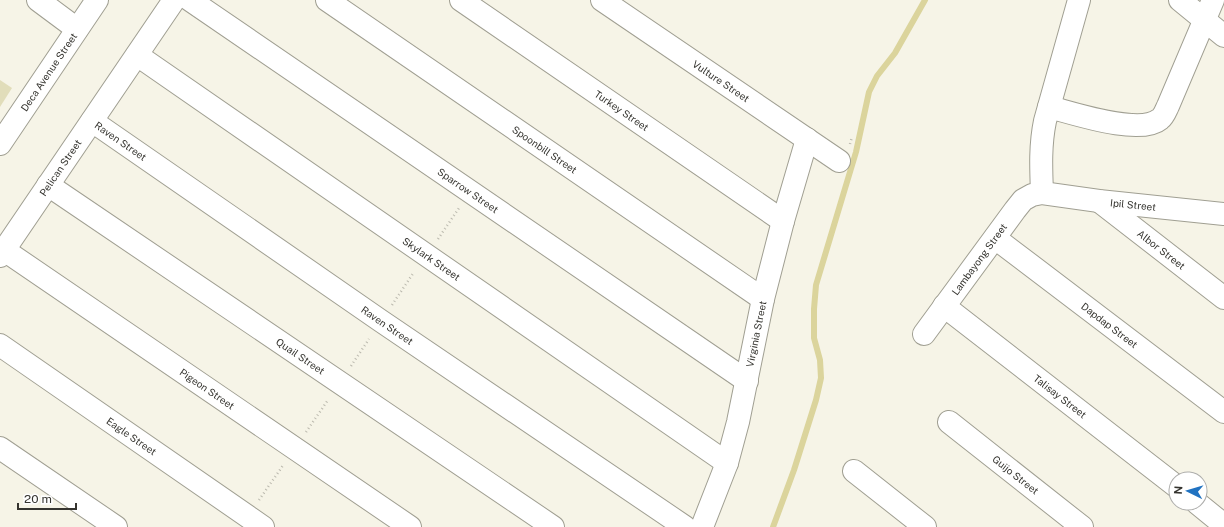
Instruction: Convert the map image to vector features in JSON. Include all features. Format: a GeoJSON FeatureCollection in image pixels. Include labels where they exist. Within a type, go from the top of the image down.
{"type":"FeatureCollection","features":[{"type":"Feature","properties":{"kind":"street"},"geometry":{"type":"LineString","coordinates":[[38,0],[77,30]]}},
{"type":"Feature","properties":{"kind":"street","name":"Deca Avenue Street"},"geometry":{"type":"LineString","coordinates":[[0,144],[97,0]]}},
{"type":"Feature","properties":{"kind":"street","name":"Pelican Street"},"geometry":{"type":"LineString","coordinates":[[2,253],[174,0]]}},
{"type":"Feature","properties":{"kind":"street","name":"Sparrow Street"},"geometry":{"type":"LineString","coordinates":[[190,0],[747,381]]}},
{"type":"Feature","properties":{"kind":"street","name":"Spoonbill Street"},"geometry":{"type":"LineString","coordinates":[[327,0],[763,299]]}},
{"type":"Feature","properties":{"kind":"street","name":"Turkey Street"},"geometry":{"type":"LineString","coordinates":[[461,0],[783,220]]}},
{"type":"Feature","properties":{"kind":"street","name":"Vulture Street"},"geometry":{"type":"LineString","coordinates":[[602,0],[839,161]]}},
{"type":"Feature","properties":{"kind":"street"},"geometry":{"type":"LineString","coordinates":[[1042,193],[1040,160],[1041,139],[1079,0]]}},
{"type":"Feature","properties":{"kind":"street"},"geometry":{"type":"LineString","coordinates":[[1180,0],[1224,36]]}},
{"type":"Feature","properties":{"kind":"street"},"geometry":{"type":"LineString","coordinates":[[1049,107],[1119,124],[1135,126],[1149,124],[1160,119],[1168,106],[1213,0]]}},
{"type":"Feature","properties":{"kind":"street","name":"Skylark Street"},"geometry":{"type":"LineString","coordinates":[[136,55],[727,462]]}},
{"type":"Feature","properties":{"kind":"street","name":"Raven Street"},"geometry":{"type":"LineString","coordinates":[[92,121],[381,321],[685,527]]}},
{"type":"Feature","properties":{"kind":"street","name":"Virginia Street"},"geometry":{"type":"LineString","coordinates":[[702,527],[727,462],[738,422],[763,299],[783,220],[807,139]]}},
{"type":"Feature","properties":{"kind":"street","name":"Quail Street"},"geometry":{"type":"LineString","coordinates":[[48,185],[553,527]]}},
{"type":"Feature","properties":{"kind":"street","name":"Ipil Street"},"geometry":{"type":"LineString","coordinates":[[1042,193],[1099,201],[1224,214]]}},
{"type":"Feature","properties":{"kind":"street","name":"Lambayong Street"},"geometry":{"type":"LineString","coordinates":[[924,334],[1023,200],[1032,195],[1042,193]]}},
{"type":"Feature","properties":{"kind":"street","name":"Albor Street"},"geometry":{"type":"LineString","coordinates":[[1099,201],[1224,298]]}},
{"type":"Feature","properties":{"kind":"street","name":"Dapdap Street"},"geometry":{"type":"LineString","coordinates":[[995,238],[1224,412]]}},
{"type":"Feature","properties":{"kind":"street","name":"Pigeon Street"},"geometry":{"type":"LineString","coordinates":[[2,253],[410,527]]}},
{"type":"Feature","properties":{"kind":"street","name":"Talisay Street"},"geometry":{"type":"LineString","coordinates":[[944,306],[1168,480]]}},
{"type":"Feature","properties":{"kind":"street","name":"Eagle Street"},"geometry":{"type":"LineString","coordinates":[[0,345],[256,522]]}},
{"type":"Feature","properties":{"kind":"street","name":"Guijo Street"},"geometry":{"type":"LineString","coordinates":[[949,422],[1082,527]]}},
{"type":"Feature","properties":{"kind":"street"},"geometry":{"type":"LineString","coordinates":[[0,448],[116,527]]}},
{"type":"Feature","properties":{"kind":"street"},"geometry":{"type":"LineString","coordinates":[[854,471],[925,527]]}},
{"type":"Feature","properties":{"kind":"street"},"geometry":{"type":"LineString","coordinates":[[1207,511],[1224,525]]}},
{"type":"Feature","properties":{"kind":"path"},"geometry":{"type":"LineString","coordinates":[[256,522],[294,448],[470,191]]}},
{"type":"Feature","properties":{"kind":"shaded area"},"geometry":{"type":"Polygon","coordinates":[[[0,80],[12,88],[0,107],[0,80]]]}},
{"type":"Feature","properties":{"kind":"waterway"},"geometry":{"type":"LineString","coordinates":[[773,527],[794,470],[816,400],[821,378],[820,360],[814,338],[816,285],[856,152],[869,92],[877,76],[895,53],[925,0]]}}]}
